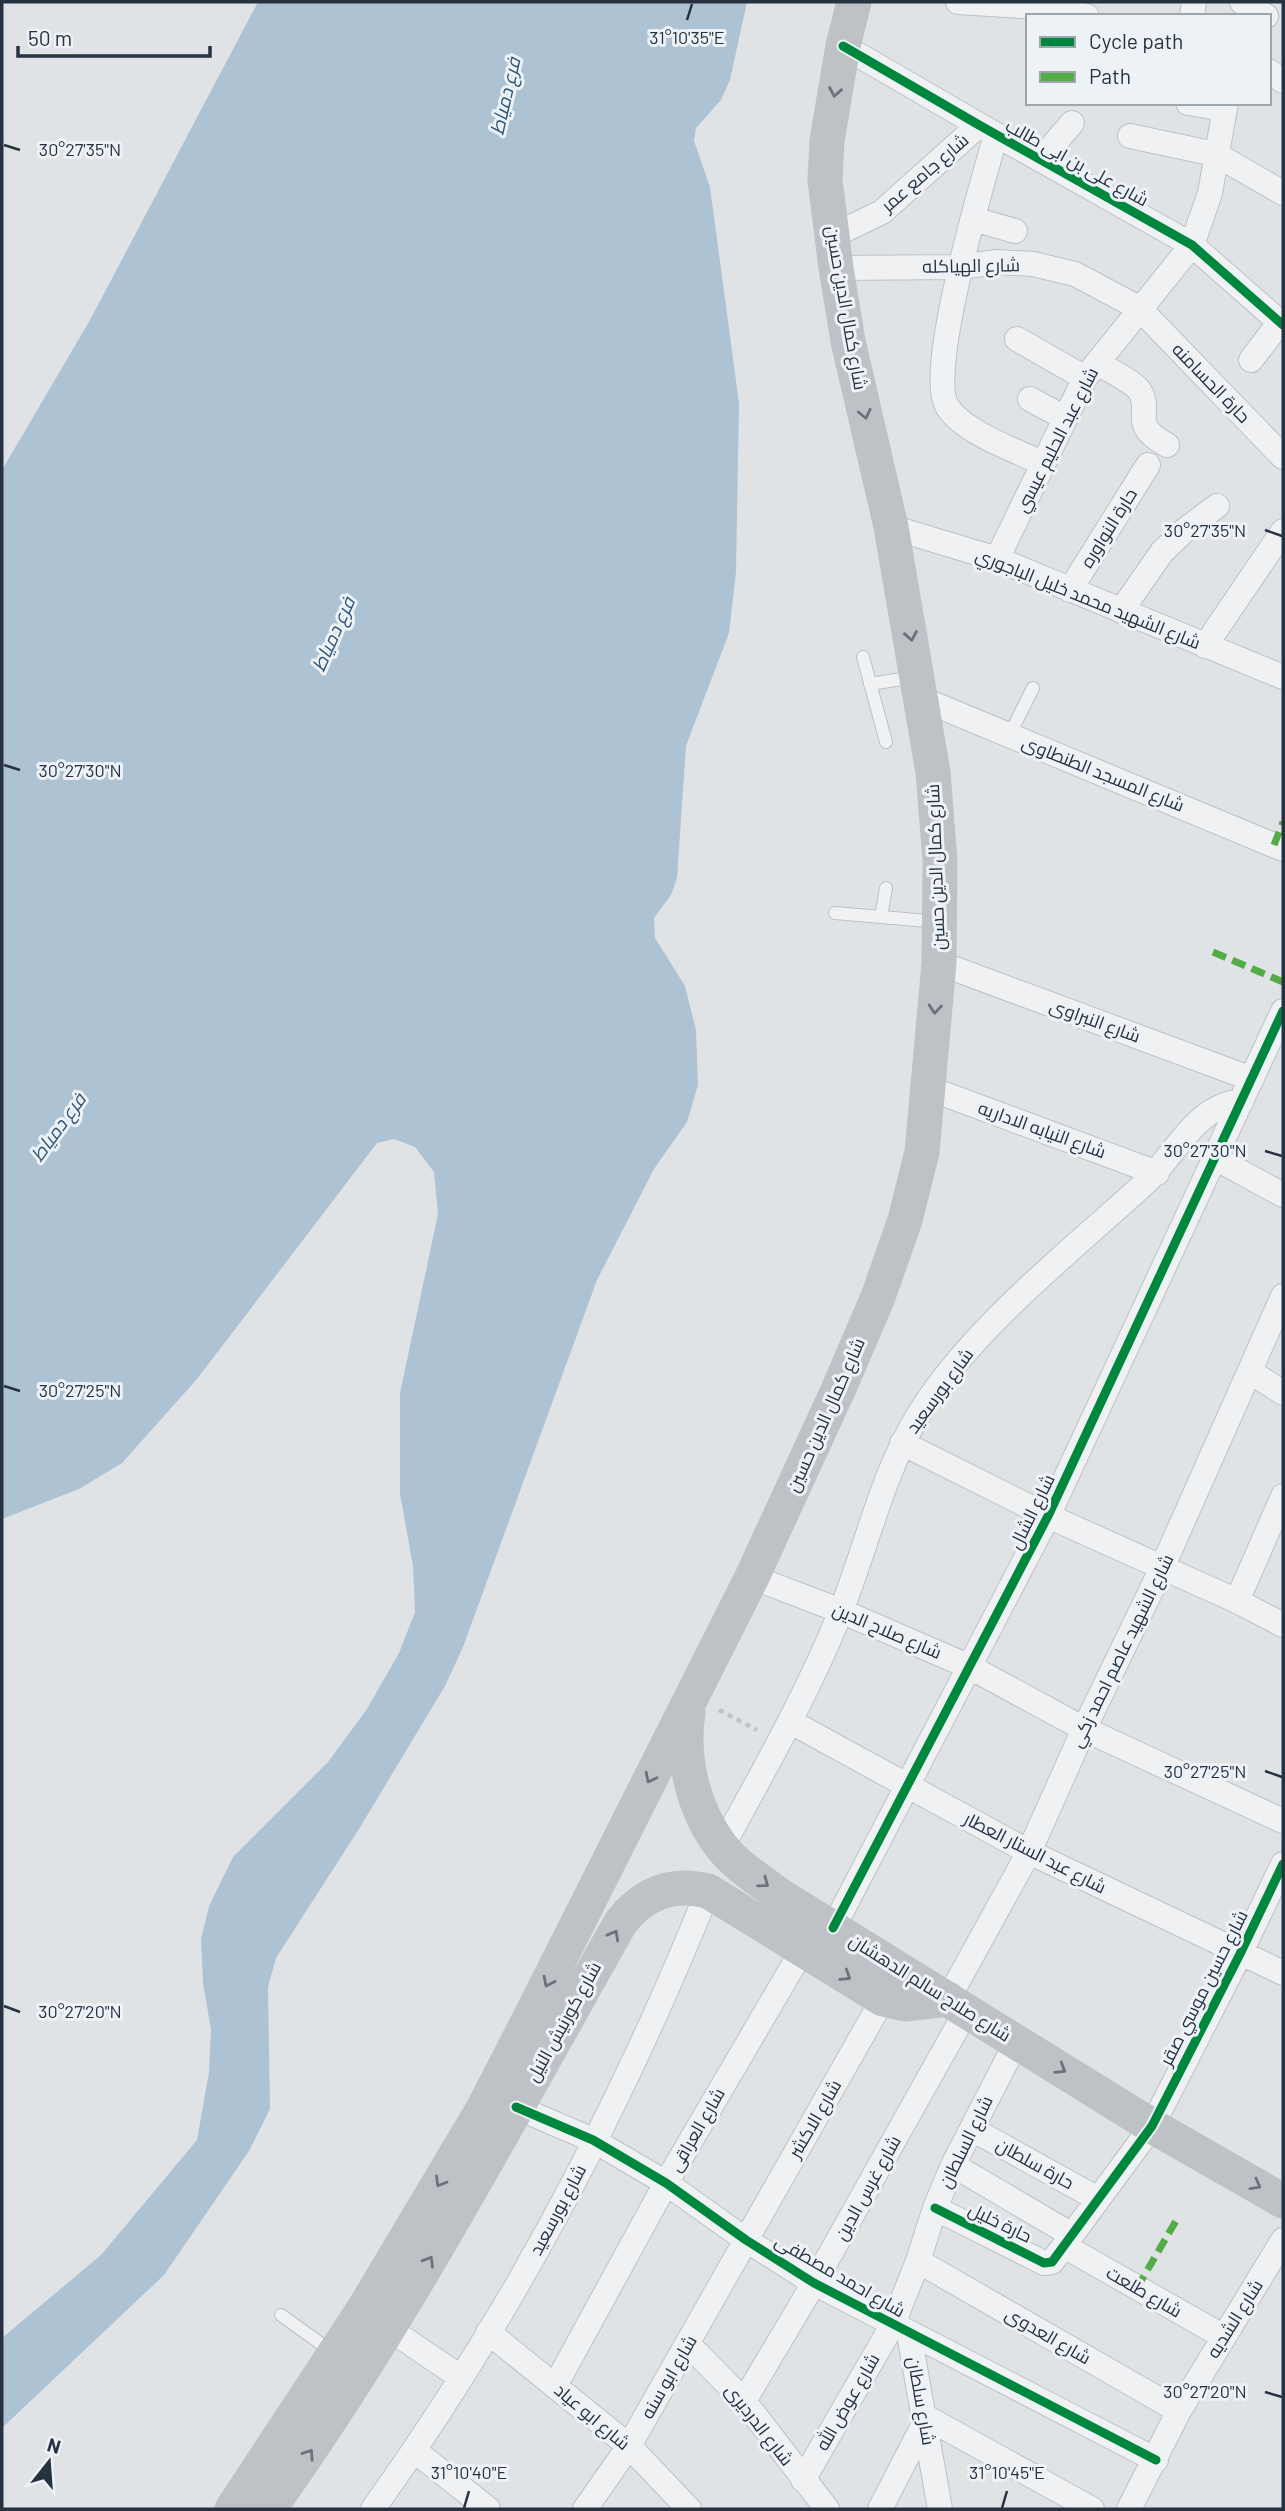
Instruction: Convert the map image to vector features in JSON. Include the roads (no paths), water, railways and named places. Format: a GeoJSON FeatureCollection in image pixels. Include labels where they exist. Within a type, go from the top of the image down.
{"type":"FeatureCollection","features":[{"type":"Feature","properties":{"kind":"main road","name":"شارع كمال الدين حسين"},"geometry":{"type":"LineString","coordinates":[[691,1696],[752,1577],[839,1388],[901,1233],[922,1152],[939,963],[937,813],[933,772],[891,527],[848,341],[825,180],[827,141],[843,46],[854,2]]}},
{"type":"Feature","properties":{"kind":"main road","name":"شارع صلاح سالم الدهشان"},"geometry":{"type":"LineString","coordinates":[[691,1696],[686,1737],[690,1778],[698,1803],[722,1847],[779,1895],[1152,2126],[1283,2201]]}},
{"type":"Feature","properties":{"kind":"main road","name":"شارع كورنيش النيل"},"geometry":{"type":"LineString","coordinates":[[232,2509],[335,2354],[483,2109],[691,1696]]}},
{"type":"Feature","properties":{"kind":"main road","name":"شارع كورنيش النيل"},"geometry":{"type":"LineString","coordinates":[[269,2509],[309,2454],[463,2205],[621,1922],[631,1909],[659,1891],[675,1887],[708,1891],[883,1999],[905,2004],[958,2005]]}},
{"type":"Feature","properties":{"kind":"street"},"geometry":{"type":"LineString","coordinates":[[958,2],[1037,4],[1079,14]]}},
{"type":"Feature","properties":{"kind":"street"},"geometry":{"type":"LineString","coordinates":[[1242,2],[1263,14]]}},
{"type":"Feature","properties":{"kind":"street","name":"شارع على بن ابى طالب"},"geometry":{"type":"LineString","coordinates":[[843,46],[1192,245],[1282,323]]}},
{"type":"Feature","properties":{"kind":"street","name":"شارع عبد الحليم عيسي"},"geometry":{"type":"LineString","coordinates":[[997,559],[1042,463],[1091,370],[1192,245],[1210,193],[1225,106]]}},
{"type":"Feature","properties":{"kind":"street"},"geometry":{"type":"LineString","coordinates":[[1040,160],[1072,123]]}},
{"type":"Feature","properties":{"kind":"street","name":"شارع جامع عمر"},"geometry":{"type":"LineString","coordinates":[[987,130],[973,219],[960,267],[942,374],[945,404],[954,416],[971,428],[1042,463]]}},
{"type":"Feature","properties":{"kind":"street","name":"شارع جامع عمر"},"geometry":{"type":"LineString","coordinates":[[834,252],[987,130]]}},
{"type":"Feature","properties":{"kind":"street"},"geometry":{"type":"LineString","coordinates":[[1130,136],[1215,153],[1283,193]]}},
{"type":"Feature","properties":{"kind":"street"},"geometry":{"type":"LineString","coordinates":[[973,219],[1015,231]]}},
{"type":"Feature","properties":{"kind":"street","name":"شارع الهياكله"},"geometry":{"type":"LineString","coordinates":[[834,252],[960,267],[997,262],[1033,264],[1075,274],[1139,308]]}},
{"type":"Feature","properties":{"kind":"street","name":"حارة الحسامنه"},"geometry":{"type":"LineString","coordinates":[[1139,308],[1283,457]]}},
{"type":"Feature","properties":{"kind":"street"},"geometry":{"type":"LineString","coordinates":[[1251,360],[1282,323]]}},
{"type":"Feature","properties":{"kind":"street"},"geometry":{"type":"LineString","coordinates":[[1017,340],[1138,389],[1148,431],[1167,445]]}},
{"type":"Feature","properties":{"kind":"street"},"geometry":{"type":"LineString","coordinates":[[1030,399],[1065,418]]}},
{"type":"Feature","properties":{"kind":"street","name":"حارة النواوره"},"geometry":{"type":"LineString","coordinates":[[1070,590],[1148,465]]}},
{"type":"Feature","properties":{"kind":"street"},"geometry":{"type":"LineString","coordinates":[[1121,611],[1162,552],[1185,530],[1217,506]]}},
{"type":"Feature","properties":{"kind":"street","name":"شارع الشهيد محمد خليل الباجوري"},"geometry":{"type":"LineString","coordinates":[[891,527],[997,559],[1283,677]]}},
{"type":"Feature","properties":{"kind":"street"},"geometry":{"type":"LineString","coordinates":[[1205,646],[1283,531]]}},
{"type":"Feature","properties":{"kind":"street","name":"شارع المسجد الطنطاوى"},"geometry":{"type":"LineString","coordinates":[[920,688],[1009,736],[1283,849]]}},
{"type":"Feature","properties":{"kind":"street","name":"شارع النبراوى"},"geometry":{"type":"LineString","coordinates":[[939,963],[1247,1090]]}},
{"type":"Feature","properties":{"kind":"street","name":"شارع الشال"},"geometry":{"type":"LineString","coordinates":[[833,1928],[1048,1516],[1283,1011]]}},
{"type":"Feature","properties":{"kind":"street","name":"شارع النيابه الاداريه"},"geometry":{"type":"LineString","coordinates":[[928,1088],[1157,1172]]}},
{"type":"Feature","properties":{"kind":"street","name":"شارع بورسعيد"},"geometry":{"type":"LineString","coordinates":[[722,1847],[785,1732],[841,1611],[902,1443],[920,1412],[954,1366],[996,1320],[1157,1172],[1198,1121],[1247,1090]]}},
{"type":"Feature","properties":{"kind":"street"},"geometry":{"type":"LineString","coordinates":[[1213,1157],[1283,1195]]}},
{"type":"Feature","properties":{"kind":"street","name":"شارع الشهيد عاصم احمد زكي"},"geometry":{"type":"LineString","coordinates":[[958,2005],[1084,1729],[1162,1568],[1283,1297]]}},
{"type":"Feature","properties":{"kind":"street"},"geometry":{"type":"LineString","coordinates":[[1251,1372],[1283,1393]]}},
{"type":"Feature","properties":{"kind":"street"},"geometry":{"type":"LineString","coordinates":[[902,1443],[1048,1516],[1237,1601],[1283,1625]]}},
{"type":"Feature","properties":{"kind":"street"},"geometry":{"type":"LineString","coordinates":[[1237,1601],[1283,1496]]}},
{"type":"Feature","properties":{"kind":"street","name":"شارع صلاح الدين"},"geometry":{"type":"LineString","coordinates":[[752,1577],[841,1611],[970,1667],[1084,1729],[1283,1821]]}},
{"type":"Feature","properties":{"kind":"street","name":"شارع عبد الستار العطار"},"geometry":{"type":"LineString","coordinates":[[785,1732],[908,1787],[1029,1852],[1283,1973]]}},
{"type":"Feature","properties":{"kind":"street","name":"شارع حسين موسي صقر"},"geometry":{"type":"LineString","coordinates":[[1063,2247],[1152,2126],[1241,1954],[1283,1864]]}},
{"type":"Feature","properties":{"kind":"street","name":"شارع بورسعيد"},"geometry":{"type":"LineString","coordinates":[[373,2509],[415,2451],[574,2185],[593,2140],[643,2041],[708,1891]]}},
{"type":"Feature","properties":{"kind":"street","name":"شارع العراقى"},"geometry":{"type":"LineString","coordinates":[[555,2386],[666,2183],[803,1949]]}},
{"type":"Feature","properties":{"kind":"street","name":"شارع الاكشر"},"geometry":{"type":"LineString","coordinates":[[746,2240],[883,1999]]}},
{"type":"Feature","properties":{"kind":"street","name":"شارع غرس الدين"},"geometry":{"type":"LineString","coordinates":[[744,2401],[814,2283],[958,2005]]}},
{"type":"Feature","properties":{"kind":"street","name":"شارع السلطان"},"geometry":{"type":"LineString","coordinates":[[901,2329],[935,2208],[953,2165],[1017,2041]]}},
{"type":"Feature","properties":{"kind":"street","name":"شارع احمد مصطفى"},"geometry":{"type":"LineString","coordinates":[[516,2107],[593,2140],[666,2183],[746,2240],[814,2283],[1156,2460]]}},
{"type":"Feature","properties":{"kind":"street","name":"حارة سلطان"},"geometry":{"type":"LineString","coordinates":[[972,2129],[1098,2199]]}},
{"type":"Feature","properties":{"kind":"street"},"geometry":{"type":"LineString","coordinates":[[953,2165],[1063,2247]]}},
{"type":"Feature","properties":{"kind":"street","name":"حارة خليل"},"geometry":{"type":"LineString","coordinates":[[935,2208],[1044,2263],[1063,2247]]}},
{"type":"Feature","properties":{"kind":"street","name":"شارع ابو سنه"},"geometry":{"type":"LineString","coordinates":[[585,2509],[629,2446],[746,2240]]}},
{"type":"Feature","properties":{"kind":"street","name":"شارع الشديه"},"geometry":{"type":"LineString","coordinates":[[1129,2509],[1179,2411],[1283,2241]]}},
{"type":"Feature","properties":{"kind":"street","name":"شارع طلعت"},"geometry":{"type":"LineString","coordinates":[[1063,2247],[1224,2337]]}},
{"type":"Feature","properties":{"kind":"street","name":"شارع العدوى"},"geometry":{"type":"LineString","coordinates":[[918,2261],[1179,2411]]}},
{"type":"Feature","properties":{"kind":"street"},"geometry":{"type":"LineString","coordinates":[[388,2329],[460,2377]]}},
{"type":"Feature","properties":{"kind":"street","name":"شارع سلطان"},"geometry":{"type":"LineString","coordinates":[[901,2329],[924,2420],[940,2509]]}},
{"type":"Feature","properties":{"kind":"street","name":"شارع عوض الله"},"geometry":{"type":"LineString","coordinates":[[803,2480],[901,2329]]}},
{"type":"Feature","properties":{"kind":"street","name":"شارع ابو عياد"},"geometry":{"type":"LineString","coordinates":[[488,2332],[629,2446],[690,2509]]}},
{"type":"Feature","properties":{"kind":"street","name":"شارع الدرديرى"},"geometry":{"type":"LineString","coordinates":[[688,2344],[744,2401],[827,2509]]}},
{"type":"Feature","properties":{"kind":"street"},"geometry":{"type":"LineString","coordinates":[[880,2509],[924,2420],[1092,2509]]}},
{"type":"Feature","properties":{"kind":"street"},"geometry":{"type":"LineString","coordinates":[[415,2451],[488,2509]]}},
{"type":"Feature","properties":{"kind":"lane"},"geometry":{"type":"LineString","coordinates":[[863,657],[886,742]]}},
{"type":"Feature","properties":{"kind":"lane"},"geometry":{"type":"LineString","coordinates":[[870,684],[920,688]]}},
{"type":"Feature","properties":{"kind":"lane"},"geometry":{"type":"LineString","coordinates":[[1009,736],[1033,688]]}},
{"type":"Feature","properties":{"kind":"lane"},"geometry":{"type":"LineString","coordinates":[[881,917],[886,888]]}},
{"type":"Feature","properties":{"kind":"lane"},"geometry":{"type":"LineString","coordinates":[[835,913],[940,922]]}},
{"type":"Feature","properties":{"kind":"lane"},"geometry":{"type":"LineString","coordinates":[[281,2315],[335,2354]]}},
{"type":"Feature","properties":{"kind":"water","name":"فرع دمياط"},"geometry":{"type":"Polygon","coordinates":[[[258,2],[747,2],[730,80],[721,100],[696,128],[694,141],[710,187],[739,403],[736,572],[729,633],[686,746],[677,878],[671,895],[654,918],[655,938],[685,986],[696,1030],[698,1085],[687,1122],[654,1169],[597,1280],[463,1647],[445,1686],[359,1829],[276,1958],[268,1987],[270,2109],[249,2151],[164,2275],[2,2428],[2,2338],[101,2255],[197,2140],[209,2072],[211,2030],[203,1983],[201,1939],[209,1906],[233,1857],[328,1762],[367,1709],[399,1653],[415,1612],[413,1566],[400,1494],[400,1393],[438,1214],[434,1172],[415,1147],[394,1139],[377,1143],[197,1379],[122,1463],[79,1489],[2,1519],[2,470],[90,320],[258,2]]]}}]}
